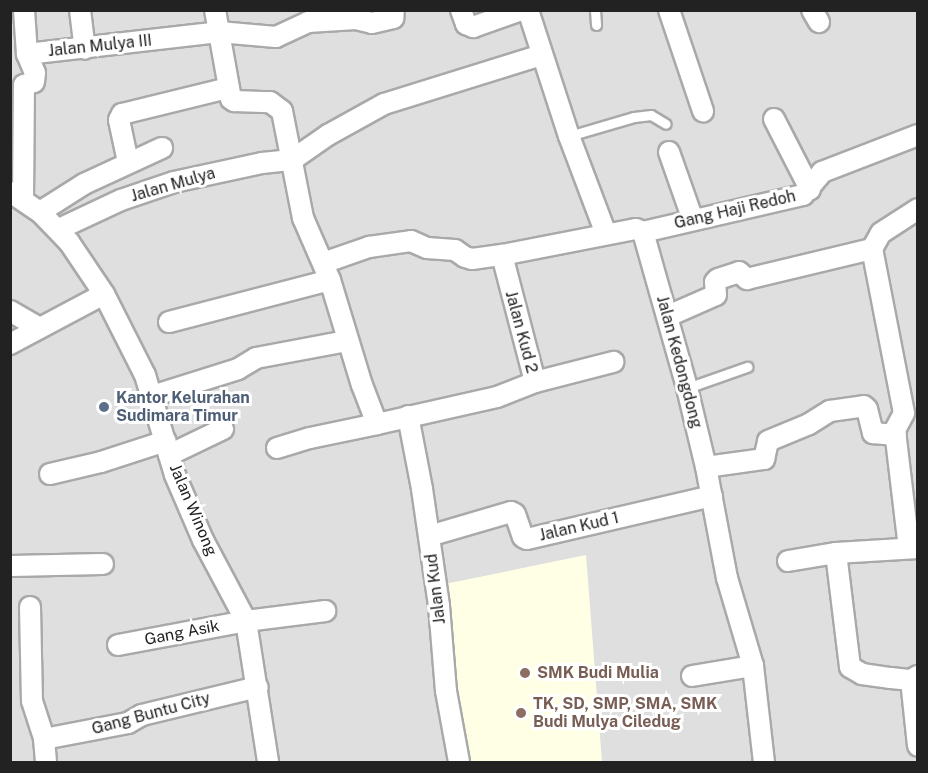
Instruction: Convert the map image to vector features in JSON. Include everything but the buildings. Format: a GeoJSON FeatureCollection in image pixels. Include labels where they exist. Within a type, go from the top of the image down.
{"type":"FeatureCollection","features":[{"type":"Feature","properties":{"kind":"street"},"geometry":{"type":"LineString","coordinates":[[24,10],[27,54]]}},
{"type":"Feature","properties":{"kind":"street"},"geometry":{"type":"LineString","coordinates":[[80,10],[85,49]]}},
{"type":"Feature","properties":{"kind":"street"},"geometry":{"type":"LineString","coordinates":[[215,10],[228,88],[234,102],[258,100],[277,106],[284,118],[303,218],[326,271],[377,424]]}},
{"type":"Feature","properties":{"kind":"street","name":"Jalan Mulya III"},"geometry":{"type":"LineString","coordinates":[[17,195],[24,85],[34,82],[35,73],[27,54],[219,32],[276,37],[308,22],[356,19],[372,23],[393,18],[394,10]]}},
{"type":"Feature","properties":{"kind":"street"},"geometry":{"type":"LineString","coordinates":[[461,10],[466,24],[473,27],[522,10]]}},
{"type":"Feature","properties":{"kind":"street"},"geometry":{"type":"LineString","coordinates":[[528,10],[569,136],[606,234]]}},
{"type":"Feature","properties":{"kind":"street"},"geometry":{"type":"LineString","coordinates":[[669,10],[703,111]]}},
{"type":"Feature","properties":{"kind":"street"},"geometry":{"type":"LineString","coordinates":[[292,160],[328,135],[384,104],[542,55]]}},
{"type":"Feature","properties":{"kind":"street"},"geometry":{"type":"LineString","coordinates":[[128,162],[119,120],[122,114],[228,88]]}},
{"type":"Feature","properties":{"kind":"street"},"geometry":{"type":"LineString","coordinates":[[774,119],[810,189]]}},
{"type":"Feature","properties":{"kind":"street","name":"Gang Haji Redoh"},"geometry":{"type":"LineString","coordinates":[[643,232],[803,195],[824,171],[918,135]]}},
{"type":"Feature","properties":{"kind":"street"},"geometry":{"type":"LineString","coordinates":[[40,212],[84,184],[162,148]]}},
{"type":"Feature","properties":{"kind":"street"},"geometry":{"type":"LineString","coordinates":[[669,152],[693,220]]}},
{"type":"Feature","properties":{"kind":"street","name":"Jalan Mulya"},"geometry":{"type":"LineString","coordinates":[[59,229],[121,200],[174,182],[262,163],[292,160]]}},
{"type":"Feature","properties":{"kind":"street","name":"Jalan Winong"},"geometry":{"type":"LineString","coordinates":[[17,195],[59,229],[104,294],[140,365],[152,396],[175,475],[203,540],[246,621],[268,762]]}},
{"type":"Feature","properties":{"kind":"street"},"geometry":{"type":"LineString","coordinates":[[788,561],[836,553],[913,548],[896,435],[897,424],[904,412],[872,249],[881,233],[918,209]]}},
{"type":"Feature","properties":{"kind":"street"},"geometry":{"type":"LineString","coordinates":[[169,322],[326,271],[355,250],[411,241],[427,248],[455,250],[467,258],[502,255],[636,229],[643,232]]}},
{"type":"Feature","properties":{"kind":"street","name":"Jalan Kedongdong"},"geometry":{"type":"LineString","coordinates":[[643,232],[687,388],[706,467],[727,578],[753,666],[764,762]]}},
{"type":"Feature","properties":{"kind":"street"},"geometry":{"type":"LineString","coordinates":[[668,316],[716,295],[715,282],[718,279],[739,272],[747,279],[872,249]]}},
{"type":"Feature","properties":{"kind":"street","name":"Jalan Kud 2"},"geometry":{"type":"LineString","coordinates":[[277,448],[310,438],[497,397],[535,382],[502,255]]}},
{"type":"Feature","properties":{"kind":"street"},"geometry":{"type":"LineString","coordinates":[[10,344],[104,294]]}},
{"type":"Feature","properties":{"kind":"street"},"geometry":{"type":"LineString","coordinates":[[10,311],[39,328]]}},
{"type":"Feature","properties":{"kind":"street"},"geometry":{"type":"LineString","coordinates":[[152,396],[238,369],[256,358],[348,341]]}},
{"type":"Feature","properties":{"kind":"street"},"geometry":{"type":"LineString","coordinates":[[535,382],[613,362]]}},
{"type":"Feature","properties":{"kind":"street"},"geometry":{"type":"LineString","coordinates":[[706,467],[764,459],[768,441],[809,424],[830,411],[864,406],[868,411],[873,433],[896,435]]}},
{"type":"Feature","properties":{"kind":"street","name":"Jalan Kud"},"geometry":{"type":"LineString","coordinates":[[408,416],[429,536],[446,692],[459,762]]}},
{"type":"Feature","properties":{"kind":"street"},"geometry":{"type":"LineString","coordinates":[[50,474],[167,448],[223,429]]}},
{"type":"Feature","properties":{"kind":"street","name":"Jalan Kud 1"},"geometry":{"type":"LineString","coordinates":[[429,536],[511,512],[515,514],[523,537],[527,539],[712,496]]}},
{"type":"Feature","properties":{"kind":"street"},"geometry":{"type":"LineString","coordinates":[[836,553],[850,667],[862,674],[914,678],[918,746]]}},
{"type":"Feature","properties":{"kind":"street"},"geometry":{"type":"LineString","coordinates":[[10,566],[103,564]]}},
{"type":"Feature","properties":{"kind":"street"},"geometry":{"type":"LineString","coordinates":[[30,607],[32,701],[44,739],[46,762]]}},
{"type":"Feature","properties":{"kind":"street","name":"Gang Asik"},"geometry":{"type":"LineString","coordinates":[[118,645],[246,621],[325,611]]}},
{"type":"Feature","properties":{"kind":"street"},"geometry":{"type":"LineString","coordinates":[[692,676],[753,666]]}},
{"type":"Feature","properties":{"kind":"street","name":"Gang Buntu City"},"geometry":{"type":"LineString","coordinates":[[44,739],[128,723],[142,715],[258,687]]}},
{"type":"Feature","properties":{"kind":"lane"},"geometry":{"type":"LineString","coordinates":[[596,10],[596,25]]}},
{"type":"Feature","properties":{"kind":"lane"},"geometry":{"type":"LineString","coordinates":[[569,136],[634,117],[651,115],[666,124]]}},
{"type":"Feature","properties":{"kind":"lane"},"geometry":{"type":"LineString","coordinates":[[687,388],[747,367]]}},
{"type":"Feature","properties":{"kind":"shaded area"},"geometry":{"type":"Polygon","coordinates":[[[11,11],[917,11],[917,762],[11,762],[11,11]]]}},
{"type":"Feature","properties":{"kind":"shaded area","name":"SMK Budi Mulia"},"geometry":{"type":"Polygon","coordinates":[[[586,555],[602,762],[466,762],[445,584],[586,555]]]}},
{"type":"Feature","properties":{"kind":"place","name":"Kantor Kelurahan Sudimara Timur"},"geometry":{"type":"Point","coordinates":[104,407]}},
{"type":"Feature","properties":{"kind":"place","name":"SMK Budi Mulia"},"geometry":{"type":"Point","coordinates":[525,673]}},
{"type":"Feature","properties":{"kind":"place","name":"TK, SD, SMP, SMA, SMK Budi Mulya Ciledug"},"geometry":{"type":"Point","coordinates":[521,713]}}]}
